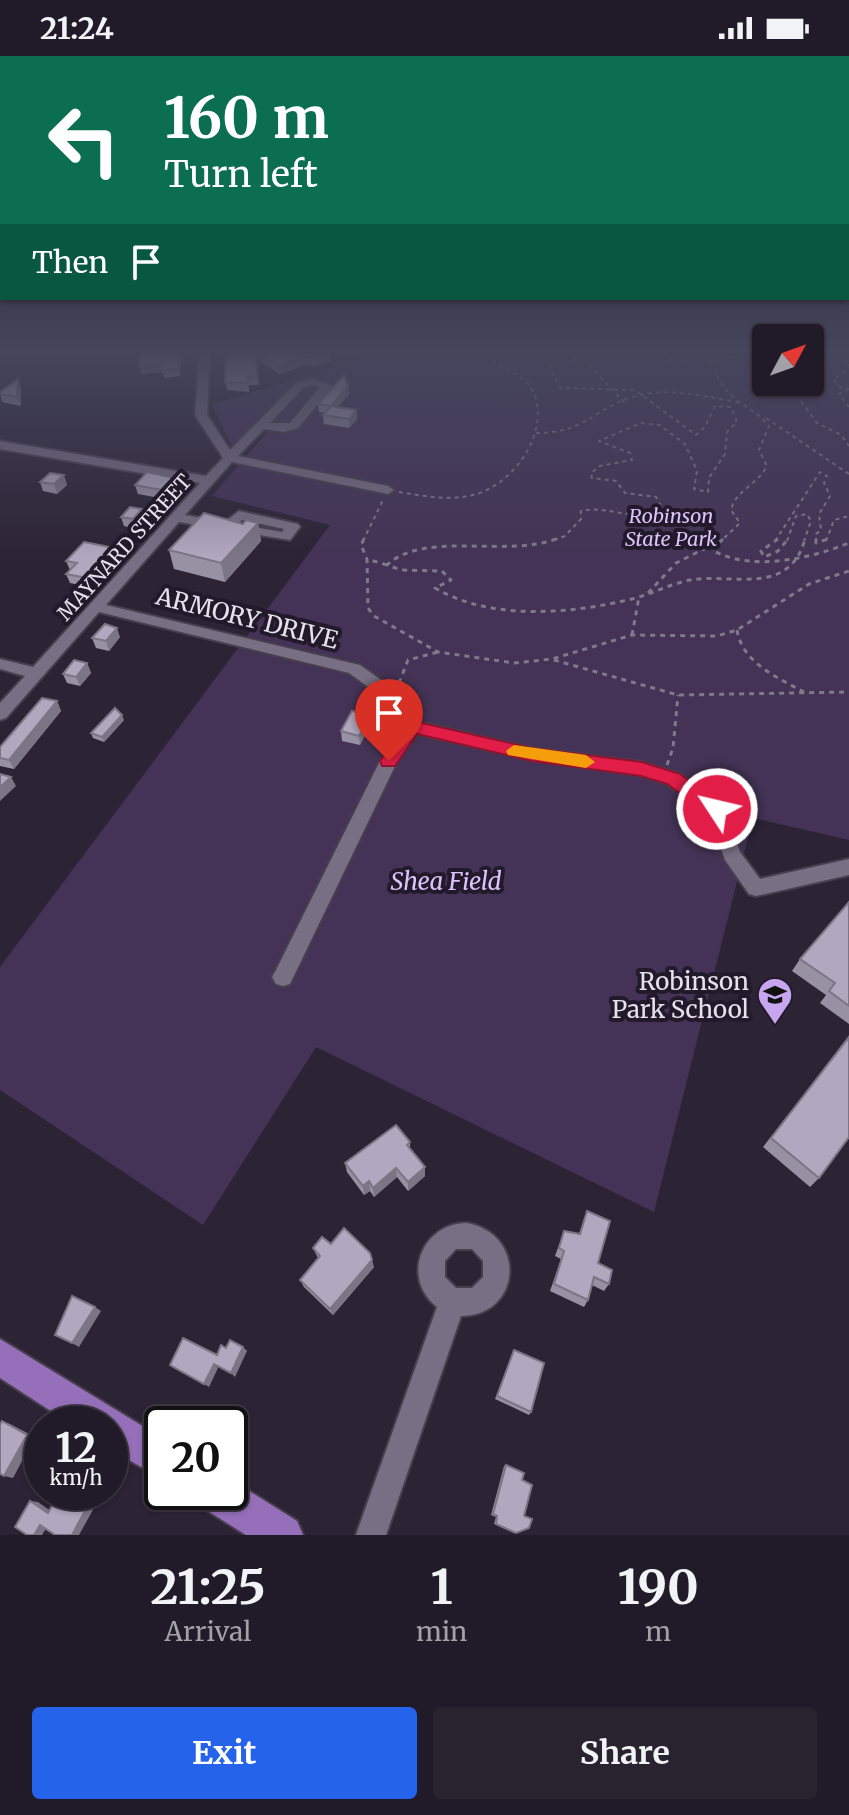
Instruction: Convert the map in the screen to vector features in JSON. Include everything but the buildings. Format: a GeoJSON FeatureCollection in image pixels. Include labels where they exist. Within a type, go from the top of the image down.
{"type":"FeatureCollection","features":[{"type":"Feature","properties":{"kind":"main road"},"geometry":{"type":"LineString","coordinates":[[0,1357],[77,1406]]}},
{"type":"Feature","properties":{"kind":"main road"},"geometry":{"type":"LineString","coordinates":[[243,1510],[283,1535]]}},
{"type":"Feature","properties":{"kind":"street"},"geometry":{"type":"LineString","coordinates":[[204,419],[229,458],[388,490]]}},
{"type":"Feature","properties":{"kind":"street","name":"MAYNARD STREET"},"geometry":{"type":"LineString","coordinates":[[0,714],[229,458],[268,419]]}},
{"type":"Feature","properties":{"kind":"street","name":"MAYNARD STREET"},"geometry":{"type":"LineString","coordinates":[[262,425],[294,426],[300,419]]}},
{"type":"Feature","properties":{"kind":"street"},"geometry":{"type":"LineString","coordinates":[[0,445],[211,481]]}},
{"type":"Feature","properties":{"kind":"street"},"geometry":{"type":"LineString","coordinates":[[177,518],[227,528]]}},
{"type":"Feature","properties":{"kind":"street","name":"ARMORY DRIVE"},"geometry":{"type":"LineString","coordinates":[[97,607],[354,669],[388,692]]}},
{"type":"Feature","properties":{"kind":"street"},"geometry":{"type":"LineString","coordinates":[[0,664],[37,673]]}},
{"type":"Feature","properties":{"kind":"street"},"geometry":{"type":"LineString","coordinates":[[388,692],[413,727],[437,735],[673,779],[717,809],[732,855],[756,888],[849,867]]}},
{"type":"Feature","properties":{"kind":"street"},"geometry":{"type":"LineString","coordinates":[[283,977],[389,761],[413,727]]}},
{"type":"Feature","properties":{"kind":"street"},"geometry":{"type":"LineString","coordinates":[[371,1535],[452,1302]]}},
{"type":"Feature","properties":{"kind":"path"},"geometry":{"type":"LineString","coordinates":[[438,652],[416,636],[384,623],[368,608],[367,559],[361,545],[388,490],[442,499],[476,496],[506,480],[524,457],[535,433],[534,419]]}},
{"type":"Feature","properties":{"kind":"path"},"geometry":{"type":"LineString","coordinates":[[535,433],[578,430],[596,419]]}},
{"type":"Feature","properties":{"kind":"path"},"geometry":{"type":"LineString","coordinates":[[675,419],[696,435],[709,419]]}},
{"type":"Feature","properties":{"kind":"path"},"geometry":{"type":"LineString","coordinates":[[387,565],[389,560],[415,550],[446,547],[512,549],[543,543],[579,525],[581,511],[587,508],[608,508],[631,516],[655,514],[662,508],[656,497],[625,493],[616,481],[592,478],[591,473],[603,464],[620,465],[632,460],[630,453],[599,441],[641,423],[659,425],[682,441],[697,471],[694,489],[708,492],[711,487],[709,478],[725,454],[727,432],[736,419]]}},
{"type":"Feature","properties":{"kind":"path"},"geometry":{"type":"LineString","coordinates":[[648,593],[659,576],[676,561],[717,542],[740,523],[731,510],[733,500],[757,483],[767,466],[759,450],[769,426],[764,419]]}},
{"type":"Feature","properties":{"kind":"path"},"geometry":{"type":"LineString","coordinates":[[767,419],[849,474]]}},
{"type":"Feature","properties":{"kind":"path"},"geometry":{"type":"LineString","coordinates":[[815,419],[841,435],[849,446]]}},
{"type":"Feature","properties":{"kind":"path"},"geometry":{"type":"LineString","coordinates":[[367,559],[401,570],[442,571],[451,580],[436,585],[439,592],[497,608],[601,604],[702,579],[761,581],[791,566],[800,556],[811,521],[807,514],[796,516],[791,538],[784,547],[764,557],[761,551],[780,538],[789,515],[803,499],[816,474],[827,476],[824,483],[830,496],[819,514],[821,530],[816,534],[816,543],[828,541],[834,520],[849,516]]}},
{"type":"Feature","properties":{"kind":"path"},"geometry":{"type":"LineString","coordinates":[[717,542],[712,550],[715,553],[744,561],[800,556],[849,543]]}},
{"type":"Feature","properties":{"kind":"path"},"geometry":{"type":"LineString","coordinates":[[388,692],[408,660],[438,652],[514,663],[552,659],[589,645],[632,635],[717,636],[737,630],[794,591],[849,571]]}},
{"type":"Feature","properties":{"kind":"path"},"geometry":{"type":"LineString","coordinates":[[632,635],[639,597]]}},
{"type":"Feature","properties":{"kind":"path"},"geometry":{"type":"LineString","coordinates":[[737,630],[736,641],[748,656],[809,695]]}},
{"type":"Feature","properties":{"kind":"path"},"geometry":{"type":"LineString","coordinates":[[552,659],[552,666]]}},
{"type":"Feature","properties":{"kind":"path"},"geometry":{"type":"LineString","coordinates":[[552,659],[678,695],[849,692]]}},
{"type":"Feature","properties":{"kind":"path"},"geometry":{"type":"LineString","coordinates":[[661,775],[675,745],[673,716],[678,695]]}},
{"type":"Feature","properties":{"kind":"green space","name":"Shea Field"},"geometry":{"type":"Polygon","coordinates":[[[219,419],[849,419],[849,840],[753,818],[654,1212],[316,1047],[203,1225],[0,1090],[0,967],[330,525],[212,496],[270,429],[262,425],[233,449],[219,419]]]}},
{"type":"Feature","properties":{"kind":"slow traffic"},"geometry":{"type":"LineString","coordinates":[[514,751],[586,762]]}},
{"type":"Feature","properties":{"kind":"place","name":"Robinson Park School"},"geometry":{"type":"Point","coordinates":[775,1026]}},
{"type":"Feature","properties":{"kind":"route"},"geometry":{"type":"LineString","coordinates":[[389,761],[413,727],[437,735],[532,754],[642,769],[673,779],[717,809]]}},
{"type":"Feature","properties":{"kind":"park label","name":"Robinson State Park"},"geometry":{"type":"Point","coordinates":[671,526]}}]}
